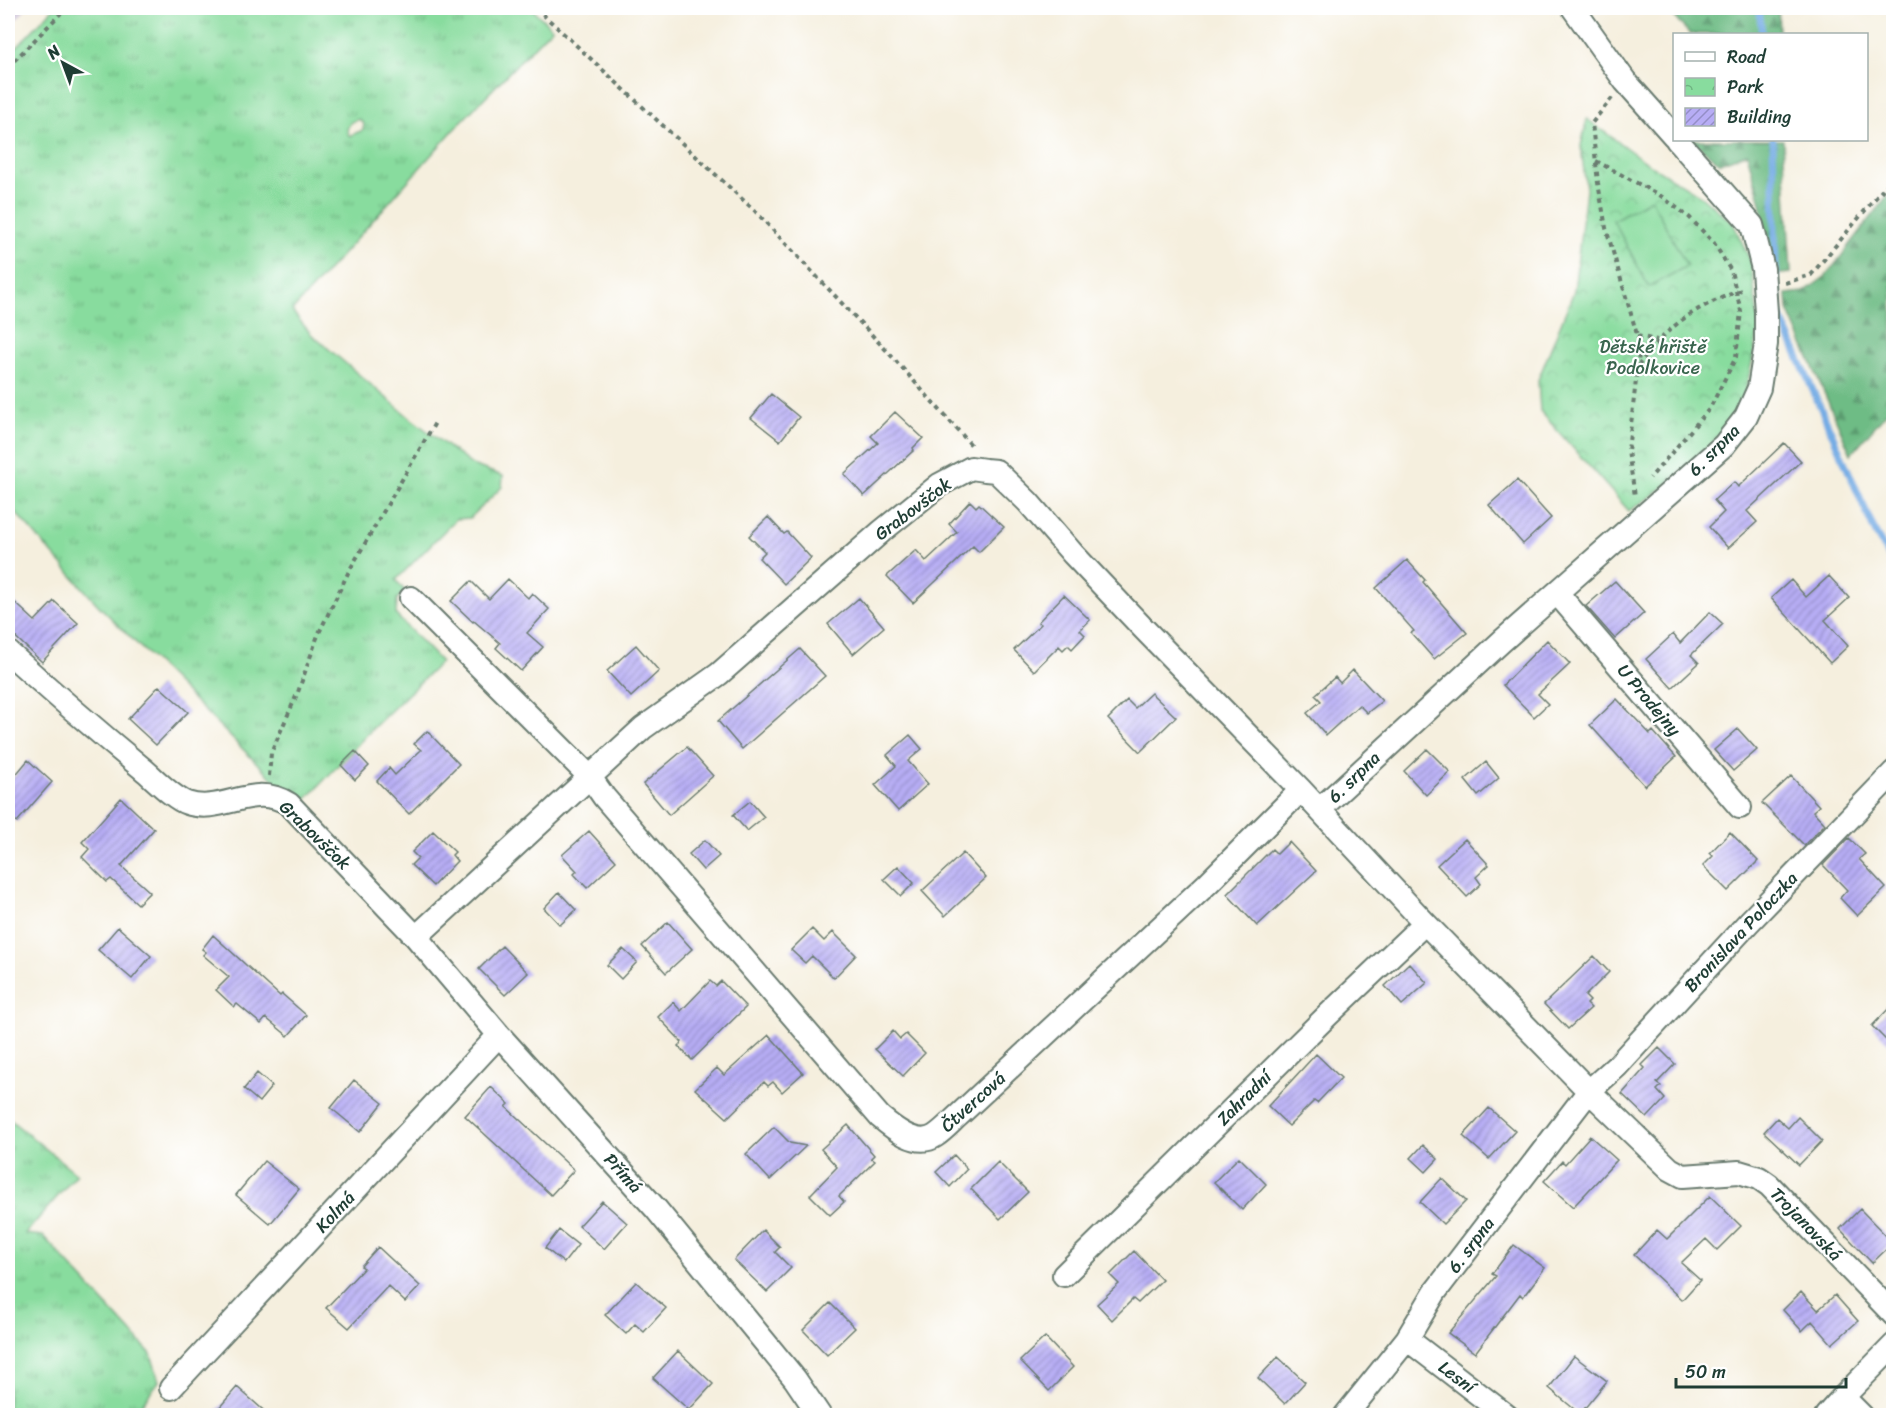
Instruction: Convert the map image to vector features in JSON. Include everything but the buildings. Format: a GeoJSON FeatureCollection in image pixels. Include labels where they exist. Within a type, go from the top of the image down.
{"type":"FeatureCollection","features":[{"type":"Feature","properties":{"kind":"street","name":"6. srpna"},"geometry":{"type":"LineString","coordinates":[[1573,8],[1625,81],[1673,135]]}},
{"type":"Feature","properties":{"kind":"street","name":"6. srpna"},"geometry":{"type":"LineString","coordinates":[[1345,1416],[1407,1339],[1435,1292],[1588,1091],[1425,923],[1320,810],[1383,749],[1724,445],[1746,417],[1759,388],[1766,344],[1760,254],[1752,225],[1679,141]]}},
{"type":"Feature","properties":{"kind":"street","name":"Grabovščok"},"geometry":{"type":"LineString","coordinates":[[8,652],[138,765],[187,803],[210,806],[268,795],[290,804],[416,937],[643,728],[719,674],[827,578],[939,485],[971,468],[985,470]]}},
{"type":"Feature","properties":{"kind":"street"},"geometry":{"type":"LineString","coordinates":[[985,470],[996,471],[1028,502],[1080,562],[1320,810]]}},
{"type":"Feature","properties":{"kind":"street","name":"U Prodejny"},"geometry":{"type":"LineString","coordinates":[[1557,593],[1740,807]]}},
{"type":"Feature","properties":{"kind":"street"},"geometry":{"type":"LineString","coordinates":[[411,598],[590,777]]}},
{"type":"Feature","properties":{"kind":"street","name":"Bronislava Poloczka"},"geometry":{"type":"LineString","coordinates":[[1588,1091],[1617,1066],[1756,915],[1893,772]]}},
{"type":"Feature","properties":{"kind":"street","name":"Čtvercová"},"geometry":{"type":"LineString","coordinates":[[590,777],[604,797],[880,1117],[900,1133],[916,1138],[933,1138],[996,1082],[1206,884],[1301,790]]}},
{"type":"Feature","properties":{"kind":"street","name":"Zahradní"},"geometry":{"type":"LineString","coordinates":[[1064,1275],[1328,1015],[1425,923]]}},
{"type":"Feature","properties":{"kind":"street","name":"Přímá"},"geometry":{"type":"LineString","coordinates":[[416,937],[499,1035],[656,1209],[795,1379],[820,1416]]}},
{"type":"Feature","properties":{"kind":"street","name":"Kolmá"},"geometry":{"type":"LineString","coordinates":[[171,1388],[499,1035]]}},
{"type":"Feature","properties":{"kind":"street","name":"Trojanovská"},"geometry":{"type":"LineString","coordinates":[[1588,1091],[1670,1170],[1683,1176],[1739,1172],[1759,1178],[1769,1185],[1893,1315]]}},
{"type":"Feature","properties":{"kind":"street","name":"Lesní"},"geometry":{"type":"LineString","coordinates":[[1407,1339],[1507,1416]]}},
{"type":"Feature","properties":{"kind":"street"},"geometry":{"type":"LineString","coordinates":[[1826,1416],[1893,1345]]}},
{"type":"Feature","properties":{"kind":"street"},"geometry":{"type":"LineString","coordinates":[[1844,1397],[1862,1416]]}},
{"type":"Feature","properties":{"kind":"path"},"geometry":{"type":"LineString","coordinates":[[8,67],[66,8]]}},
{"type":"Feature","properties":{"kind":"path"},"geometry":{"type":"LineString","coordinates":[[536,8],[754,210],[887,351],[975,450],[985,470]]}},
{"type":"Feature","properties":{"kind":"path"},"geometry":{"type":"LineString","coordinates":[[1625,81],[1592,123],[1606,228],[1640,345],[1628,451],[1633,491],[1643,516]]}},
{"type":"Feature","properties":{"kind":"path"},"geometry":{"type":"LineString","coordinates":[[1596,161],[1661,196],[1689,217],[1714,243],[1731,271],[1741,311],[1736,357],[1710,408],[1651,477],[1633,491]]}},
{"type":"Feature","properties":{"kind":"path"},"geometry":{"type":"LineString","coordinates":[[1638,366],[1657,340],[1684,317],[1721,298],[1750,287],[1764,288],[1811,275],[1893,176]]}},
{"type":"Feature","properties":{"kind":"path"},"geometry":{"type":"LineString","coordinates":[[1637,336],[1657,340]]}},
{"type":"Feature","properties":{"kind":"path"},"geometry":{"type":"LineString","coordinates":[[268,795],[271,753],[298,692],[318,635],[349,571],[436,421]]}},
{"type":"Feature","properties":{"kind":"shaded area"},"geometry":{"type":"Polygon","coordinates":[[[8,8],[27,8],[8,29],[8,8]]]}},
{"type":"Feature","properties":{"kind":"green space"},"geometry":{"type":"Polygon","coordinates":[[[54,8],[531,8],[552,28],[458,125],[292,311],[311,334],[409,417],[472,465],[503,476],[502,487],[470,518],[456,519],[396,580],[405,591],[397,599],[396,615],[441,662],[374,727],[300,806],[98,605],[8,504],[8,56],[54,8]],[[359,119],[351,122],[347,129],[349,136],[363,130],[364,124],[359,119]]]}},
{"type":"Feature","properties":{"kind":"green space"},"geometry":{"type":"Polygon","coordinates":[[[1650,8],[1778,8],[1779,33],[1689,33],[1671,14],[1650,8]]]}},
{"type":"Feature","properties":{"kind":"green space","name":"Dětské hřiště Podolkovice"},"geometry":{"type":"Polygon","coordinates":[[[1587,119],[1644,161],[1701,196],[1733,223],[1751,262],[1759,329],[1746,390],[1721,436],[1654,495],[1629,511],[1540,411],[1538,380],[1574,291],[1586,189],[1581,146],[1587,119]]]}},
{"type":"Feature","properties":{"kind":"green space"},"geometry":{"type":"Polygon","coordinates":[[[1692,141],[1783,141],[1791,273],[1771,275],[1761,203],[1747,153],[1720,163],[1692,141]]]}},
{"type":"Feature","properties":{"kind":"green space"},"geometry":{"type":"Polygon","coordinates":[[[1893,189],[1893,405],[1851,454],[1788,310],[1787,294],[1804,292],[1826,276],[1893,189]]]}},
{"type":"Feature","properties":{"kind":"green space"},"geometry":{"type":"Polygon","coordinates":[[[1651,199],[1687,266],[1649,287],[1613,220],[1651,199]]]}},
{"type":"Feature","properties":{"kind":"green space"},"geometry":{"type":"Polygon","coordinates":[[[8,1118],[77,1174],[25,1234],[43,1236],[151,1354],[159,1381],[134,1415],[8,1415],[8,1118]]]}},
{"type":"Feature","properties":{"kind":"waterway"},"geometry":{"type":"LineString","coordinates":[[1759,8],[1762,33]]}},
{"type":"Feature","properties":{"kind":"waterway"},"geometry":{"type":"LineString","coordinates":[[1773,141],[1776,276]]}},
{"type":"Feature","properties":{"kind":"waterway"},"geometry":{"type":"LineString","coordinates":[[1777,289],[1779,313],[1876,534],[1894,565]]}}]}
